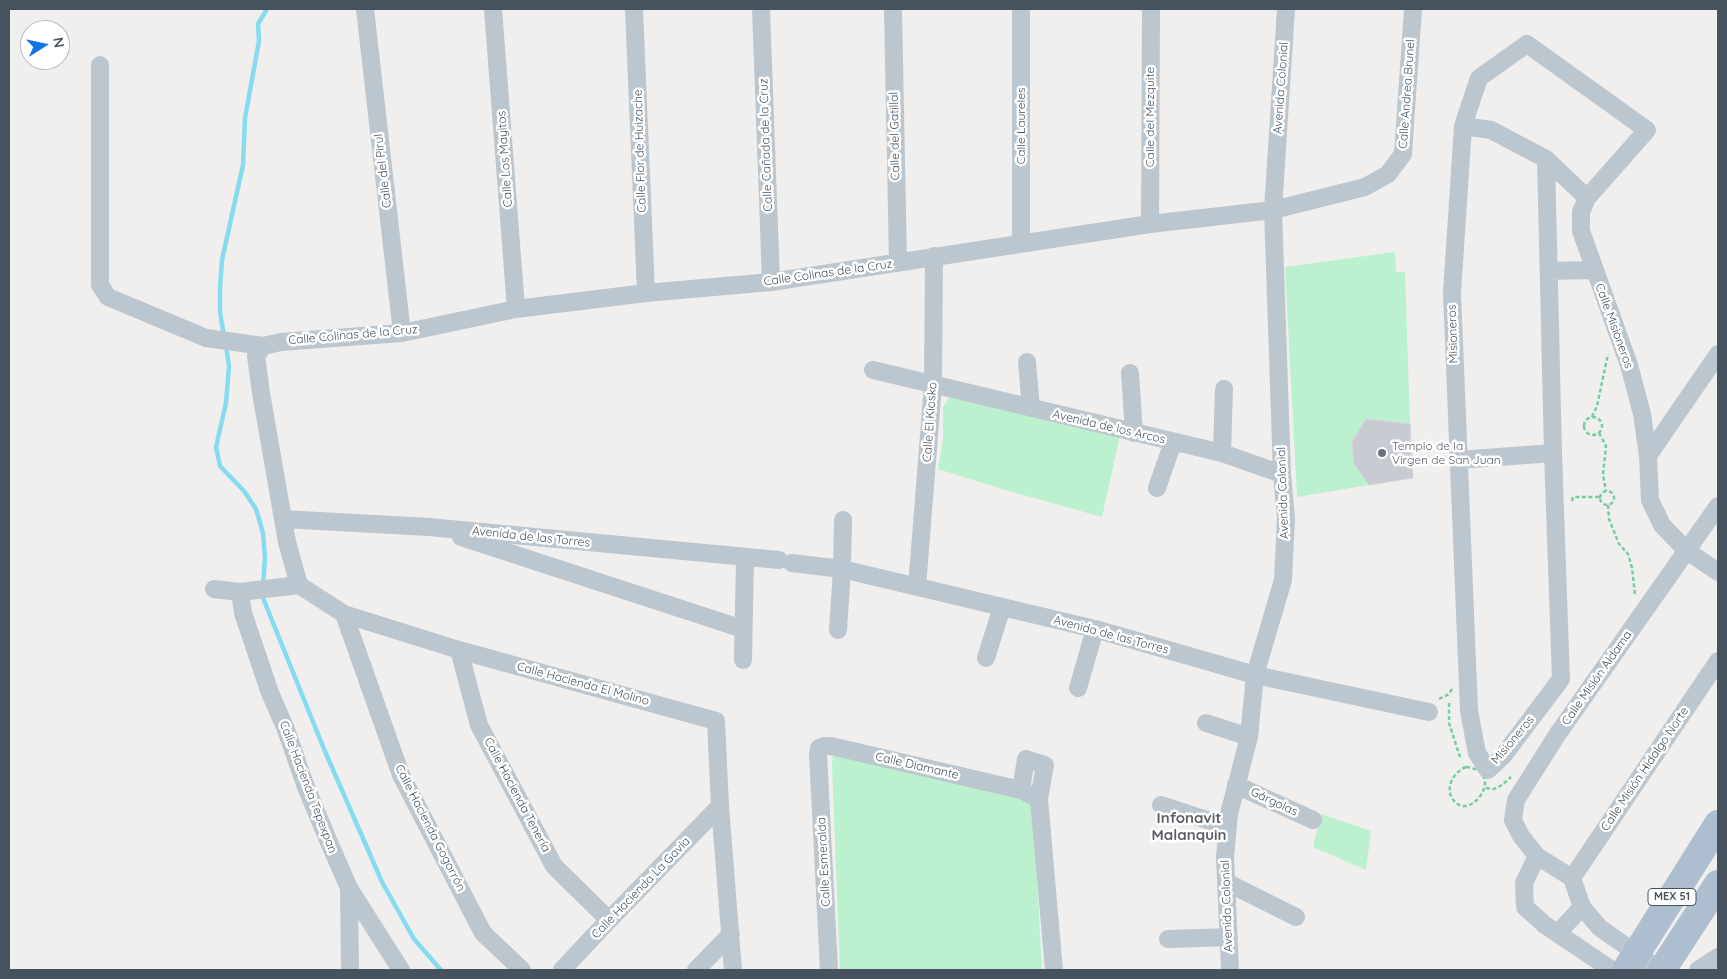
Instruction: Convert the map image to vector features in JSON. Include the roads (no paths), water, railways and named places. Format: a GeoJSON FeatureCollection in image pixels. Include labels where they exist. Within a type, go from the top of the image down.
{"type":"FeatureCollection","features":[{"type":"Feature","properties":{"kind":"main road","name":"MEX 51"},"geometry":{"type":"LineString","coordinates":[[1631,962],[1718,824]]}},
{"type":"Feature","properties":{"kind":"main road","name":"MEX 51"},"geometry":{"type":"LineString","coordinates":[[1661,970],[1718,884]]}},
{"type":"Feature","properties":{"kind":"street","name":"Calle del Pirul"},"geometry":{"type":"LineString","coordinates":[[365,9],[402,333]]}},
{"type":"Feature","properties":{"kind":"street","name":"Calle Los Mayitos"},"geometry":{"type":"LineString","coordinates":[[493,9],[516,309]]}},
{"type":"Feature","properties":{"kind":"street","name":"Calle Flor de Huizache"},"geometry":{"type":"LineString","coordinates":[[634,9],[646,293]]}},
{"type":"Feature","properties":{"kind":"street","name":"Calle Cañada de la Cruz"},"geometry":{"type":"LineString","coordinates":[[762,9],[771,282]]}},
{"type":"Feature","properties":{"kind":"street","name":"Calle del Gatillal"},"geometry":{"type":"LineString","coordinates":[[893,9],[898,263]]}},
{"type":"Feature","properties":{"kind":"street","name":"Calle Laureles"},"geometry":{"type":"LineString","coordinates":[[1021,9],[1021,243]]}},
{"type":"Feature","properties":{"kind":"street","name":"Calle del Mezquite"},"geometry":{"type":"LineString","coordinates":[[1150,9],[1150,224]]}},
{"type":"Feature","properties":{"kind":"street","name":"Avenida Colonial"},"geometry":{"type":"LineString","coordinates":[[1230,970],[1225,857],[1229,814],[1249,737],[1255,676],[1283,580],[1286,518],[1282,474],[1273,210],[1286,9]]}},
{"type":"Feature","properties":{"kind":"street","name":"Calle Andrea Brunel"},"geometry":{"type":"LineString","coordinates":[[1388,174],[1403,154],[1413,9]]}},
{"type":"Feature","properties":{"kind":"street","name":"Misioneros"},"geometry":{"type":"LineString","coordinates":[[1546,159],[1561,680],[1503,756],[1488,770],[1476,753],[1469,710],[1452,293],[1463,126],[1479,78],[1527,44],[1647,130],[1587,198]]}},
{"type":"Feature","properties":{"kind":"street","name":"Calle Colinas de la Cruz"},"geometry":{"type":"LineString","coordinates":[[100,65],[100,285],[108,297],[206,338],[263,346],[281,342],[402,333],[516,309],[646,293],[771,282],[1150,224],[1273,210],[1365,187],[1388,174]]}},
{"type":"Feature","properties":{"kind":"street"},"geometry":{"type":"LineString","coordinates":[[1463,126],[1491,130],[1546,159],[1587,198]]}},
{"type":"Feature","properties":{"kind":"street","name":"Calle Misioneros"},"geometry":{"type":"LineString","coordinates":[[1587,198],[1581,212],[1580,231],[1629,365],[1642,414],[1648,456],[1650,500],[1662,525],[1687,551],[1718,572]]}},
{"type":"Feature","properties":{"kind":"street","name":"Calle El Kiosko"},"geometry":{"type":"LineString","coordinates":[[917,587],[933,385],[934,256]]}},
{"type":"Feature","properties":{"kind":"street"},"geometry":{"type":"LineString","coordinates":[[1549,271],[1593,270]]}},
{"type":"Feature","properties":{"kind":"street"},"geometry":{"type":"LineString","coordinates":[[214,589],[240,592],[299,585],[287,542],[261,393],[256,356],[263,346]]}},
{"type":"Feature","properties":{"kind":"street"},"geometry":{"type":"LineString","coordinates":[[1648,456],[1718,354]]}},
{"type":"Feature","properties":{"kind":"street"},"geometry":{"type":"LineString","coordinates":[[1027,362],[1031,408]]}},
{"type":"Feature","properties":{"kind":"street","name":"Avenida de los Arcos"},"geometry":{"type":"LineString","coordinates":[[874,370],[1222,453],[1282,474]]}},
{"type":"Feature","properties":{"kind":"street"},"geometry":{"type":"LineString","coordinates":[[1130,373],[1134,433]]}},
{"type":"Feature","properties":{"kind":"street"},"geometry":{"type":"LineString","coordinates":[[1222,453],[1224,389]]}},
{"type":"Feature","properties":{"kind":"street"},"geometry":{"type":"LineString","coordinates":[[1157,488],[1173,442]]}},
{"type":"Feature","properties":{"kind":"street"},"geometry":{"type":"LineString","coordinates":[[1458,460],[1553,453]]}},
{"type":"Feature","properties":{"kind":"street","name":"Calle Misión Aldama"},"geometry":{"type":"LineString","coordinates":[[1572,878],[1537,856],[1521,836],[1513,820],[1516,800],[1557,736],[1718,506]]}},
{"type":"Feature","properties":{"kind":"street","name":"Avenida de las Torres"},"geometry":{"type":"LineString","coordinates":[[283,519],[429,527],[842,569],[1094,629],[1255,676],[1429,712]]}},
{"type":"Feature","properties":{"kind":"street"},"geometry":{"type":"LineString","coordinates":[[838,630],[843,520]]}},
{"type":"Feature","properties":{"kind":"street"},"geometry":{"type":"LineString","coordinates":[[429,527],[743,630]]}},
{"type":"Feature","properties":{"kind":"street"},"geometry":{"type":"LineString","coordinates":[[743,660],[744,558]]}},
{"type":"Feature","properties":{"kind":"street","name":"Calle Hacienda El Molino"},"geometry":{"type":"LineString","coordinates":[[299,585],[344,614],[458,650],[716,721],[720,806],[734,970]]}},
{"type":"Feature","properties":{"kind":"street","name":"Calle Hacienda Tepexpan"},"geometry":{"type":"LineString","coordinates":[[240,592],[242,613],[270,693],[285,727],[306,787],[349,888],[401,970]]}},
{"type":"Feature","properties":{"kind":"street"},"geometry":{"type":"LineString","coordinates":[[986,658],[1002,607]]}},
{"type":"Feature","properties":{"kind":"street","name":"Calle Hacienda Gogorrón"},"geometry":{"type":"LineString","coordinates":[[344,614],[401,775],[483,933],[522,970]]}},
{"type":"Feature","properties":{"kind":"street"},"geometry":{"type":"LineString","coordinates":[[1078,688],[1094,629]]}},
{"type":"Feature","properties":{"kind":"street","name":"Calle Hacienda Tenería"},"geometry":{"type":"LineString","coordinates":[[458,650],[479,725],[554,866],[609,920]]}},
{"type":"Feature","properties":{"kind":"street","name":"Calle Misión Hidalgo Norte"},"geometry":{"type":"LineString","coordinates":[[1572,878],[1718,661]]}},
{"type":"Feature","properties":{"kind":"street"},"geometry":{"type":"LineString","coordinates":[[1206,723],[1249,737]]}},
{"type":"Feature","properties":{"kind":"street","name":"Calle Diamante"},"geometry":{"type":"LineString","coordinates":[[818,754],[820,748],[831,746],[1021,790],[1039,799]]}},
{"type":"Feature","properties":{"kind":"street","name":"Calle Esmeralda"},"geometry":{"type":"LineString","coordinates":[[818,754],[829,970]]}},
{"type":"Feature","properties":{"kind":"street"},"geometry":{"type":"LineString","coordinates":[[1021,790],[1026,759],[1045,765],[1039,799],[1054,970]]}},
{"type":"Feature","properties":{"kind":"street","name":"Gárgolas"},"geometry":{"type":"LineString","coordinates":[[1236,785],[1312,820]]}},
{"type":"Feature","properties":{"kind":"street"},"geometry":{"type":"LineString","coordinates":[[1161,805],[1228,827]]}},
{"type":"Feature","properties":{"kind":"street","name":"Calle Hacienda La Gavia"},"geometry":{"type":"LineString","coordinates":[[562,970],[720,806]]}},
{"type":"Feature","properties":{"kind":"street"},"geometry":{"type":"LineString","coordinates":[[1537,856],[1524,883],[1525,907],[1546,925],[1612,970]]}},
{"type":"Feature","properties":{"kind":"street"},"geometry":{"type":"LineString","coordinates":[[1572,878],[1582,907],[1631,962],[1661,970]]}},
{"type":"Feature","properties":{"kind":"street"},"geometry":{"type":"LineString","coordinates":[[1226,882],[1296,917]]}},
{"type":"Feature","properties":{"kind":"street"},"geometry":{"type":"LineString","coordinates":[[349,888],[350,970]]}},
{"type":"Feature","properties":{"kind":"street"},"geometry":{"type":"LineString","coordinates":[[1558,933],[1582,907]]}},
{"type":"Feature","properties":{"kind":"street"},"geometry":{"type":"LineString","coordinates":[[696,970],[730,934]]}},
{"type":"Feature","properties":{"kind":"street"},"geometry":{"type":"LineString","coordinates":[[1168,939],[1229,937]]}},
{"type":"Feature","properties":{"kind":"street"},"geometry":{"type":"LineString","coordinates":[[1698,970],[1718,957]]}},
{"type":"Feature","properties":{"kind":"waterway"},"geometry":{"type":"LineString","coordinates":[[224,336],[220,312],[222,260],[243,165],[245,118],[259,41],[258,24],[267,9]]}},
{"type":"Feature","properties":{"kind":"waterway"},"geometry":{"type":"LineString","coordinates":[[226,346],[229,366],[226,403],[216,447],[220,466],[244,491],[256,509],[263,533],[265,558],[263,586]]}},
{"type":"Feature","properties":{"kind":"waterway"},"geometry":{"type":"LineString","coordinates":[[263,594],[324,749],[382,882],[414,939],[441,970]]}},
{"type":"Feature","properties":{"kind":"place","name":"Templo de la Virgen de San Juan"},"geometry":{"type":"Point","coordinates":[1382,453]}},
{"type":"Feature","properties":{"kind":"district","name":"Infonavit Malanquin"},"geometry":{"type":"Point","coordinates":[1189,826]}}]}
